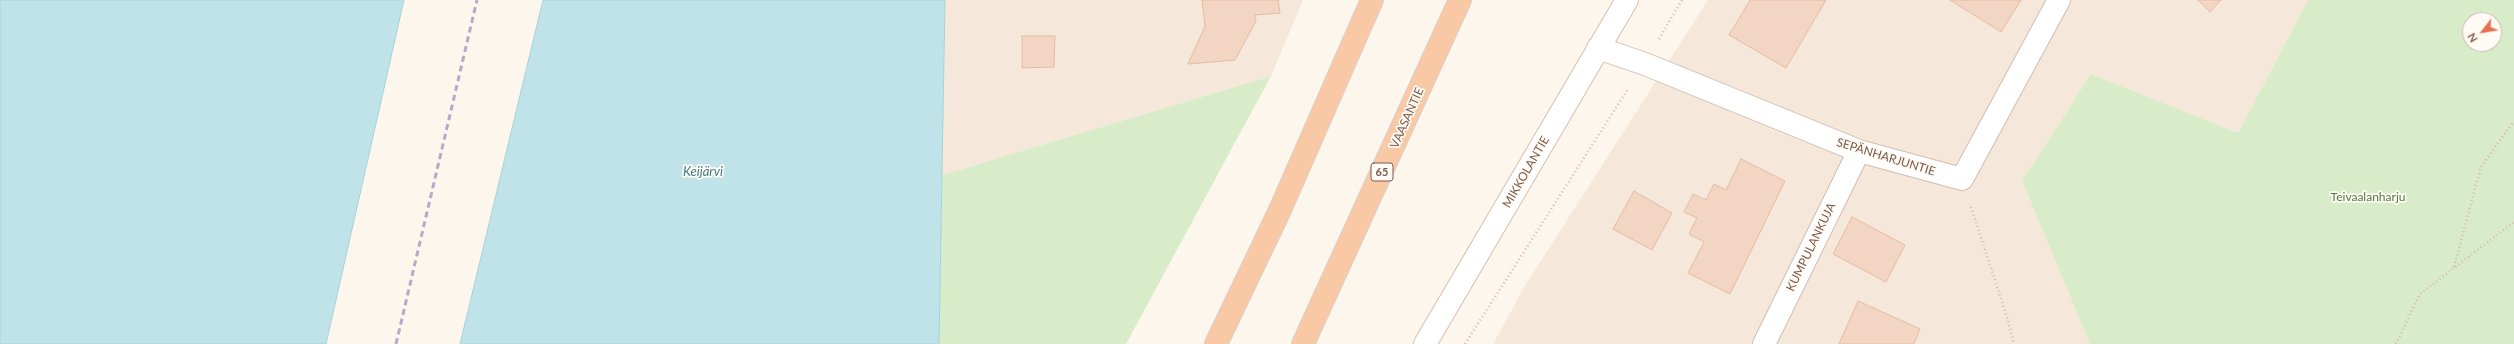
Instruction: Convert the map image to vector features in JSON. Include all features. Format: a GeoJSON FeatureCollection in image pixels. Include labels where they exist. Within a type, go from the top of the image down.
{"type":"FeatureCollection","features":[{"type":"Feature","properties":{"kind":"highway"},"geometry":{"type":"LineString","coordinates":[[1216,344],[1280,210],[1372,0]]}},
{"type":"Feature","properties":{"kind":"highway","name":"VAASANTIE"},"geometry":{"type":"LineString","coordinates":[[1303,344],[1460,0]]}},
{"type":"Feature","properties":{"kind":"street","name":"MIKKOLANTIE"},"geometry":{"type":"LineString","coordinates":[[1425,344],[1627,0]]}},
{"type":"Feature","properties":{"kind":"street"},"geometry":{"type":"LineString","coordinates":[[1962,180],[2059,0]]}},
{"type":"Feature","properties":{"kind":"street","name":"SEPÄNHARJUNTIE"},"geometry":{"type":"LineString","coordinates":[[1598,48],[1645,64],[1859,151],[1962,180]]}},
{"type":"Feature","properties":{"kind":"street","name":"KUMPULANKUJA"},"geometry":{"type":"LineString","coordinates":[[1764,344],[1859,151]]}},
{"type":"Feature","properties":{"kind":"path"},"geometry":{"type":"LineString","coordinates":[[1465,344],[1645,64],[1682,0]]}},
{"type":"Feature","properties":{"kind":"path"},"geometry":{"type":"LineString","coordinates":[[2454,268],[2481,167],[2514,121]]}},
{"type":"Feature","properties":{"kind":"path"},"geometry":{"type":"LineString","coordinates":[[1962,180],[2007,317],[2014,344]]}},
{"type":"Feature","properties":{"kind":"path"},"geometry":{"type":"LineString","coordinates":[[2396,344],[2420,294],[2514,222]]}},
{"type":"Feature","properties":{"kind":"shaded area"},"geometry":{"type":"Polygon","coordinates":[[[945,0],[1303,0],[1271,76],[942,175],[945,0]]]}},
{"type":"Feature","properties":{"kind":"shaded area"},"geometry":{"type":"Polygon","coordinates":[[[1708,0],[2308,0],[2238,133],[2091,74],[2022,181],[2090,344],[1493,344],[1526,284],[1708,0]]]}},
{"type":"Feature","properties":{"kind":"green space","name":"Teivaalanharju"},"geometry":{"type":"Polygon","coordinates":[[[2308,0],[2514,0],[2514,344],[2090,344],[2022,181],[2091,74],[2238,133],[2308,0]]]}},
{"type":"Feature","properties":{"kind":"green space"},"geometry":{"type":"Polygon","coordinates":[[[1271,76],[1126,344],[939,344],[942,175],[1271,76]]]}},
{"type":"Feature","properties":{"kind":"water"},"geometry":{"type":"Polygon","coordinates":[[[0,0],[404,0],[326,344],[0,344],[0,0]]]}},
{"type":"Feature","properties":{"kind":"water","name":"Keijärvi"},"geometry":{"type":"Polygon","coordinates":[[[543,0],[945,0],[939,344],[460,344],[543,0]]]}},
{"type":"Feature","properties":{"kind":"building"},"geometry":{"type":"Polygon","coordinates":[[[1202,0],[1278,0],[1280,13],[1255,15],[1256,21],[1235,60],[1188,64],[1205,26],[1202,0]]]}},
{"type":"Feature","properties":{"kind":"building"},"geometry":{"type":"Polygon","coordinates":[[[1750,0],[1826,0],[1786,68],[1729,35],[1750,0]]]}},
{"type":"Feature","properties":{"kind":"building"},"geometry":{"type":"Polygon","coordinates":[[[1950,0],[2021,0],[2001,32],[1950,0]]]}},
{"type":"Feature","properties":{"kind":"building"},"geometry":{"type":"Polygon","coordinates":[[[2198,0],[2221,0],[2210,12],[2198,0]]]}},
{"type":"Feature","properties":{"kind":"building"},"geometry":{"type":"Polygon","coordinates":[[[1022,36],[1055,36],[1054,67],[1022,68],[1022,36]]]}},
{"type":"Feature","properties":{"kind":"building"},"geometry":{"type":"Polygon","coordinates":[[[1741,159],[1785,181],[1730,294],[1688,273],[1704,242],[1689,234],[1697,218],[1684,212],[1693,194],[1706,200],[1714,184],[1726,190],[1741,159]]]}},
{"type":"Feature","properties":{"kind":"building"},"geometry":{"type":"Polygon","coordinates":[[[1634,191],[1672,213],[1652,250],[1613,229],[1634,191]]]}},
{"type":"Feature","properties":{"kind":"building"},"geometry":{"type":"Polygon","coordinates":[[[1852,217],[1905,245],[1886,282],[1833,254],[1852,217]]]}},
{"type":"Feature","properties":{"kind":"building"},"geometry":{"type":"Polygon","coordinates":[[[1858,301],[1920,329],[1914,344],[1839,344],[1858,301]]]}},
{"type":"Feature","properties":{"kind":"railway"},"geometry":{"type":"LineString","coordinates":[[396,344],[477,0]]}}]}
